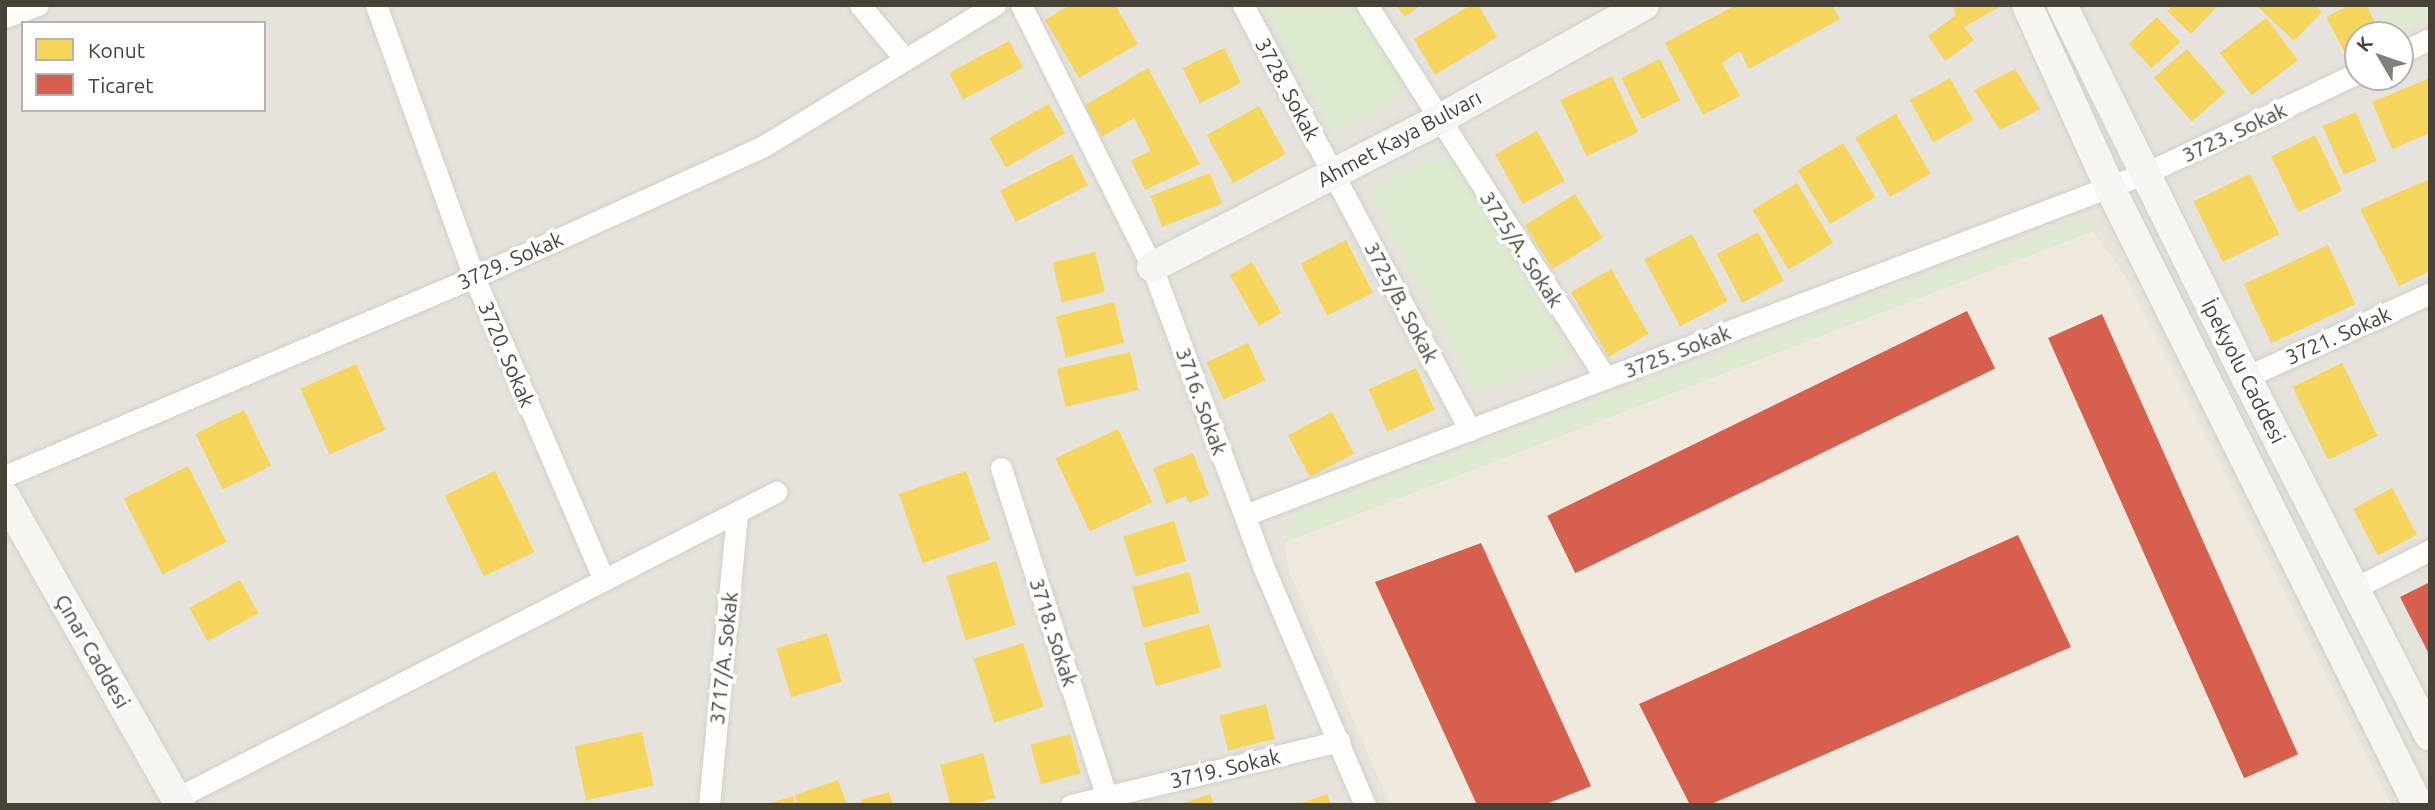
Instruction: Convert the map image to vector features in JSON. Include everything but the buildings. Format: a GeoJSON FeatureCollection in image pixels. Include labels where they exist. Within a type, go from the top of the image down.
{"type":"FeatureCollection","features":[{"type":"Feature","properties":{"kind":"street","name":"3720. Sokak"},"geometry":{"type":"LineString","coordinates":[[376,5],[474,276],[604,580]]}},
{"type":"Feature","properties":{"kind":"street"},"geometry":{"type":"LineString","coordinates":[[860,5],[904,58]]}},
{"type":"Feature","properties":{"kind":"street","name":"3729. Sokak"},"geometry":{"type":"LineString","coordinates":[[5,476],[474,276],[762,147],[995,5]]}},
{"type":"Feature","properties":{"kind":"street","name":"3716. Sokak"},"geometry":{"type":"LineString","coordinates":[[1021,5],[1152,267],[1262,566],[1365,805]]}},
{"type":"Feature","properties":{"kind":"street","name":"3728. Sokak"},"geometry":{"type":"LineString","coordinates":[[1244,5],[1334,173]]}},
{"type":"Feature","properties":{"kind":"street","name":"3725/A. Sokak"},"geometry":{"type":"LineString","coordinates":[[1367,5],[1606,379]]}},
{"type":"Feature","properties":{"kind":"street","name":"Ahmet Kaya Bulvarı"},"geometry":{"type":"LineString","coordinates":[[1152,267],[1438,120],[1644,5]]}},
{"type":"Feature","properties":{"kind":"street"},"geometry":{"type":"LineString","coordinates":[[2027,5],[2109,186],[2418,805]]}},
{"type":"Feature","properties":{"kind":"street","name":"İpekyolu Caddesi"},"geometry":{"type":"LineString","coordinates":[[2062,5],[2246,377],[2430,736]]}},
{"type":"Feature","properties":{"kind":"street"},"geometry":{"type":"LineString","coordinates":[[2414,46],[2430,39]]}},
{"type":"Feature","properties":{"kind":"street","name":"3723. Sokak"},"geometry":{"type":"LineString","coordinates":[[2109,186],[2146,173],[2344,80]]}},
{"type":"Feature","properties":{"kind":"street","name":"3725/B. Sokak"},"geometry":{"type":"LineString","coordinates":[[1334,173],[1470,430]]}},
{"type":"Feature","properties":{"kind":"street","name":"3725. Sokak"},"geometry":{"type":"LineString","coordinates":[[1245,515],[2109,186]]}},
{"type":"Feature","properties":{"kind":"street","name":"3721. Sokak"},"geometry":{"type":"LineString","coordinates":[[2246,377],[2430,293]]}},
{"type":"Feature","properties":{"kind":"street","name":"3718. Sokak"},"geometry":{"type":"LineString","coordinates":[[1001,468],[1107,796]]}},
{"type":"Feature","properties":{"kind":"street"},"geometry":{"type":"LineString","coordinates":[[178,802],[776,492]]}},
{"type":"Feature","properties":{"kind":"street","name":"Çınar Caddesi"},"geometry":{"type":"LineString","coordinates":[[5,497],[178,802]]}},
{"type":"Feature","properties":{"kind":"street","name":"3717/A. Sokak"},"geometry":{"type":"LineString","coordinates":[[709,805],[737,512]]}},
{"type":"Feature","properties":{"kind":"street"},"geometry":{"type":"LineString","coordinates":[[2355,588],[2430,550]]}},
{"type":"Feature","properties":{"kind":"street","name":"3719. Sokak"},"geometry":{"type":"LineString","coordinates":[[1071,805],[1339,741]]}},
{"type":"Feature","properties":{"kind":"shaded area"},"geometry":{"type":"Polygon","coordinates":[[[5,5],[2430,5],[2430,805],[5,805],[5,5]]]}},
{"type":"Feature","properties":{"kind":"shaded area"},"geometry":{"type":"Polygon","coordinates":[[[2093,231],[2128,280],[2391,805],[1390,805],[1289,571],[1285,542],[2093,231]]]}},
{"type":"Feature","properties":{"kind":"green space"},"geometry":{"type":"Polygon","coordinates":[[[1261,5],[1356,5],[1404,84],[1396,99],[1342,130],[1327,122],[1261,5]]]}},
{"type":"Feature","properties":{"kind":"green space"},"geometry":{"type":"Polygon","coordinates":[[[2376,5],[2430,5],[2430,16],[2414,24],[2414,21],[2386,21],[2376,5]]]}},
{"type":"Feature","properties":{"kind":"green space"},"geometry":{"type":"Polygon","coordinates":[[[1449,154],[1573,357],[1476,394],[1368,189],[1449,154]]]}},
{"type":"Feature","properties":{"kind":"green space"},"geometry":{"type":"Polygon","coordinates":[[[2082,219],[2089,223],[2093,231],[1285,542],[1284,533],[1298,513],[2082,219]]]}}]}
